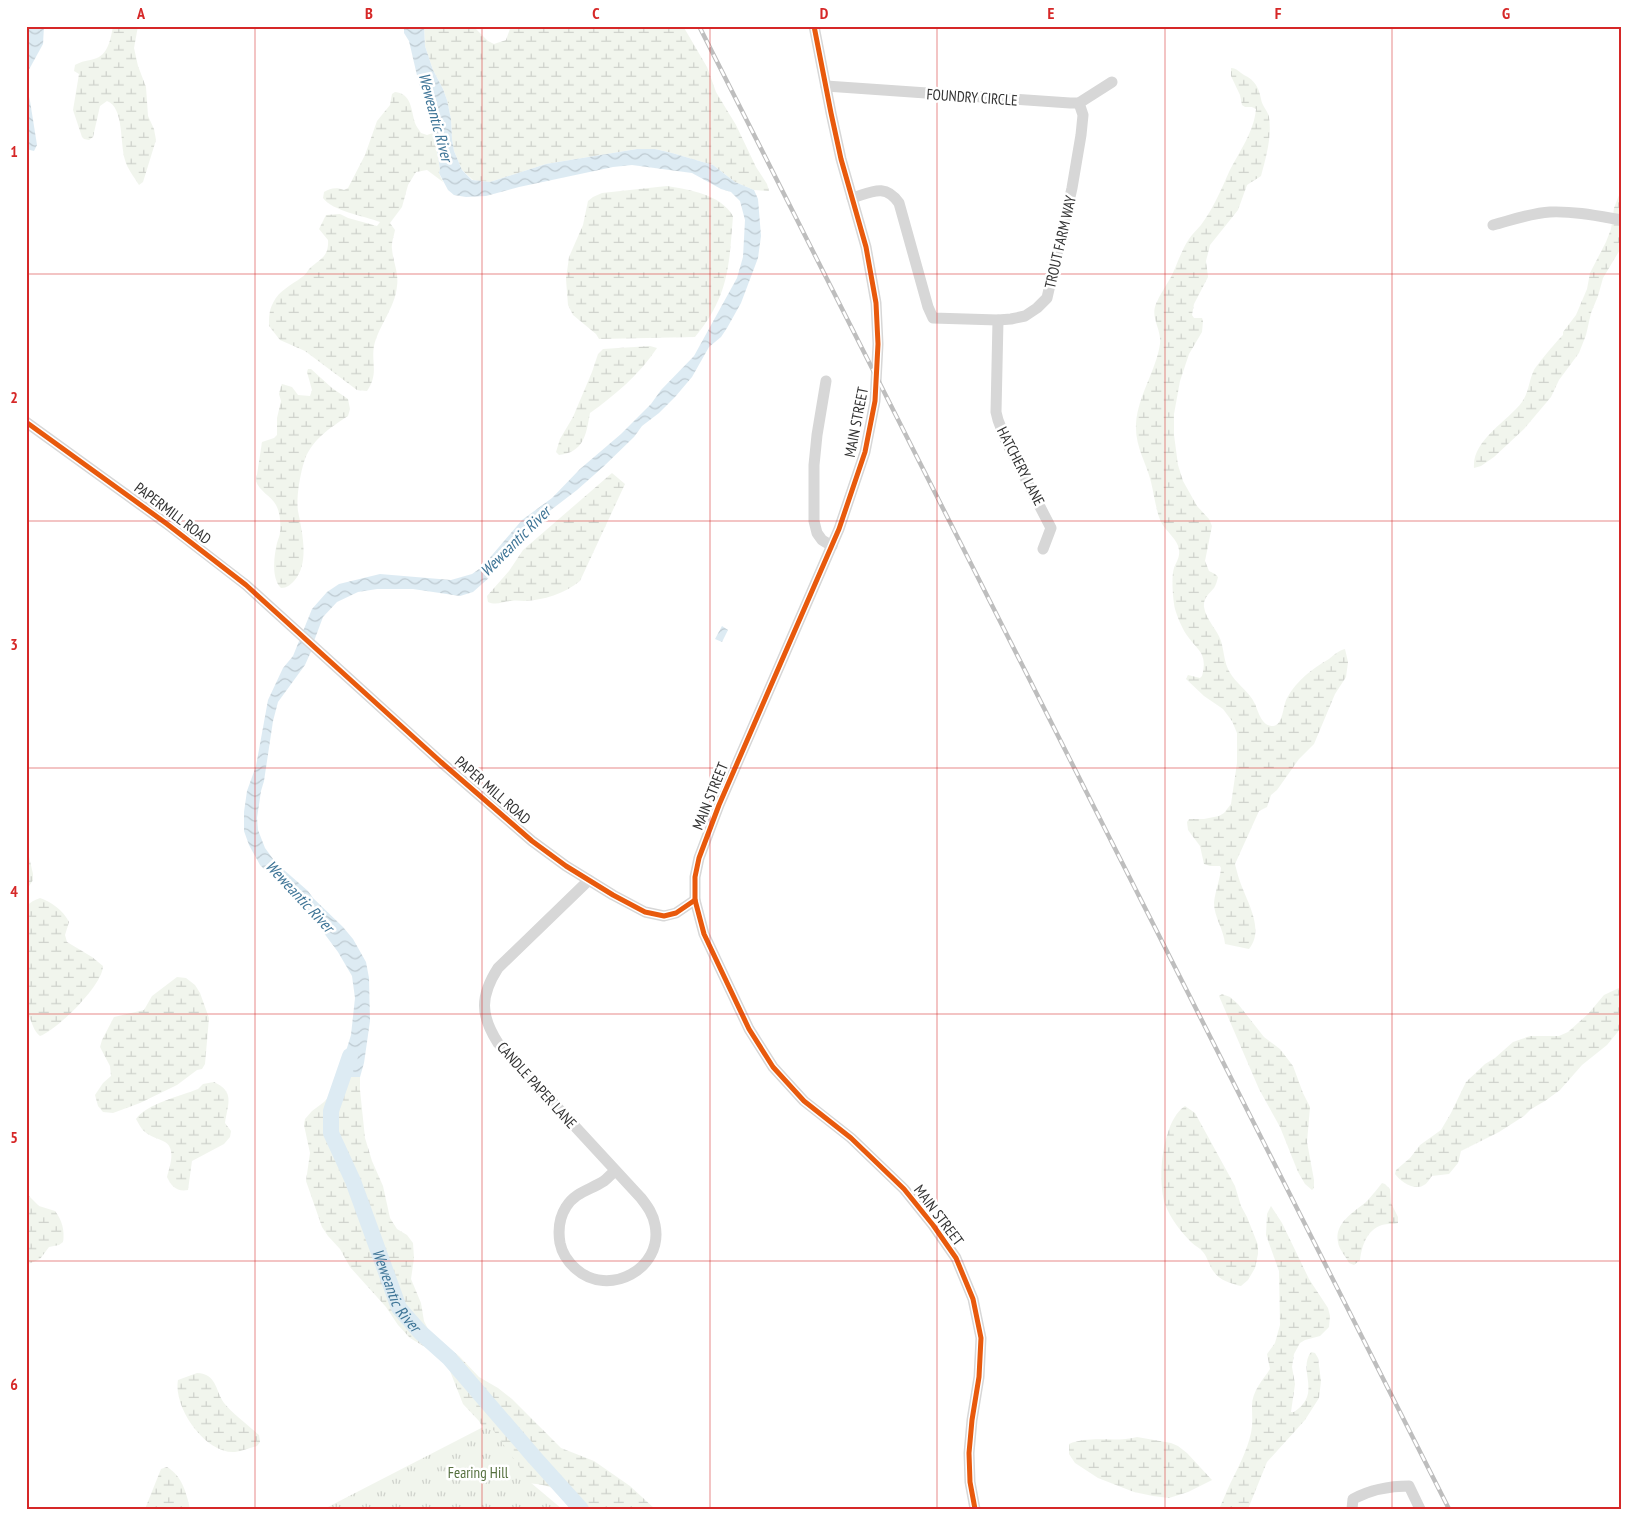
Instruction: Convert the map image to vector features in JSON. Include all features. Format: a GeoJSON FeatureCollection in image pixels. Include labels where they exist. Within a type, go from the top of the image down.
{"type":"FeatureCollection","features":[{"type":"Feature","properties":{"kind":"street","name":"MAIN STREET"},"geometry":{"type":"LineString","coordinates":[[814,26],[841,159],[866,247],[876,303],[878,344],[875,401],[865,452],[839,529],[719,805],[700,858],[696,877],[695,900],[704,934],[721,970],[749,1029],[774,1067],[804,1101],[851,1138],[904,1189],[956,1258],[973,1299],[981,1338],[979,1377],[969,1453],[970,1482],[974,1509]]}},
{"type":"Feature","properties":{"kind":"street"},"geometry":{"type":"LineString","coordinates":[[1079,103],[1112,82]]}},
{"type":"Feature","properties":{"kind":"street","name":"FOUNDRY CIRCLE"},"geometry":{"type":"LineString","coordinates":[[826,86],[1079,103]]}},
{"type":"Feature","properties":{"kind":"street","name":"TROUT FARM WAY"},"geometry":{"type":"LineString","coordinates":[[852,198],[874,191],[885,190],[893,195],[899,203],[928,307],[933,318],[998,320],[1025,316],[1047,298],[1072,188],[1081,135],[1082,116],[1079,103]]}},
{"type":"Feature","properties":{"kind":"street"},"geometry":{"type":"LineString","coordinates":[[1493,225],[1550,212],[1586,214],[1621,220]]}},
{"type":"Feature","properties":{"kind":"street","name":"HATCHERY LANE"},"geometry":{"type":"LineString","coordinates":[[998,320],[996,412],[1006,441],[1051,528],[1043,548]]}},
{"type":"Feature","properties":{"kind":"street"},"geometry":{"type":"LineString","coordinates":[[826,381],[814,465],[814,521],[817,534],[822,540],[832,546]]}},
{"type":"Feature","properties":{"kind":"street","name":"PAPERMILL ROAD"},"geometry":{"type":"LineString","coordinates":[[26,422],[213,559],[246,585],[298,632]]}},
{"type":"Feature","properties":{"kind":"street","name":"PAPER MILL ROAD"},"geometry":{"type":"LineString","coordinates":[[298,632],[441,762],[532,841],[566,866],[645,912],[664,916],[676,914],[695,900]]}},
{"type":"Feature","properties":{"kind":"street","name":"CANDLE PAPER LANE"},"geometry":{"type":"LineString","coordinates":[[589,880],[498,968],[490,980],[485,993],[484,1012],[488,1028],[498,1043],[641,1198],[650,1210],[656,1226],[655,1242],[649,1258],[636,1272],[625,1278],[611,1281],[594,1280],[581,1274],[570,1264],[561,1250],[558,1235],[560,1220],[566,1206],[577,1195],[603,1181],[615,1171]]}},
{"type":"Feature","properties":{"kind":"street"},"geometry":{"type":"LineString","coordinates":[[1352,1509],[1353,1499],[1392,1486],[1409,1486],[1420,1509]]}},
{"type":"Feature","properties":{"kind":"green space"},"geometry":{"type":"Polygon","coordinates":[[[113,26],[138,26],[134,48],[146,87],[148,116],[154,129],[156,140],[143,182],[139,185],[126,163],[119,118],[112,105],[107,101],[100,106],[93,137],[89,140],[82,137],[73,110],[79,74],[74,71],[75,65],[103,54],[108,46],[113,26]]]}},
{"type":"Feature","properties":{"kind":"green space"},"geometry":{"type":"Polygon","coordinates":[[[424,26],[473,26],[488,41],[494,44],[506,40],[511,26],[683,26],[707,67],[716,92],[736,125],[769,191],[754,190],[735,182],[713,165],[655,149],[637,149],[546,164],[490,182],[473,180],[462,170],[454,151],[447,100],[433,70],[425,46],[424,26]]]}},
{"type":"Feature","properties":{"kind":"green space"},"geometry":{"type":"Polygon","coordinates":[[[1231,68],[1236,69],[1251,79],[1256,85],[1268,115],[1270,132],[1261,176],[1247,185],[1238,210],[1210,245],[1206,261],[1208,277],[1194,304],[1192,315],[1194,318],[1202,318],[1202,332],[1189,354],[1180,381],[1174,414],[1174,435],[1178,465],[1183,481],[1197,506],[1209,519],[1212,526],[1205,561],[1209,571],[1218,577],[1215,587],[1205,599],[1204,607],[1221,641],[1229,671],[1252,699],[1263,721],[1269,726],[1279,723],[1287,698],[1300,680],[1311,671],[1345,649],[1348,662],[1346,677],[1335,694],[1314,744],[1299,759],[1277,790],[1271,795],[1267,807],[1259,811],[1235,864],[1254,918],[1255,934],[1249,949],[1225,944],[1214,903],[1221,868],[1220,866],[1204,864],[1200,846],[1188,830],[1187,822],[1189,819],[1219,816],[1231,804],[1237,763],[1237,733],[1232,721],[1223,709],[1204,696],[1186,679],[1188,675],[1200,678],[1202,676],[1204,668],[1203,657],[1184,631],[1175,609],[1173,577],[1179,550],[1174,539],[1159,518],[1149,474],[1139,447],[1136,432],[1137,413],[1155,364],[1160,344],[1154,314],[1156,304],[1186,244],[1213,206],[1246,142],[1255,117],[1256,109],[1242,105],[1240,95],[1231,76],[1231,68]]]}},
{"type":"Feature","properties":{"kind":"green space"},"geometry":{"type":"Polygon","coordinates":[[[395,92],[401,93],[408,99],[415,123],[421,133],[427,135],[433,133],[440,169],[439,173],[443,182],[427,170],[416,172],[408,185],[402,207],[390,223],[395,230],[392,247],[397,277],[396,294],[376,338],[373,352],[374,373],[371,385],[367,391],[357,390],[305,351],[280,340],[269,326],[270,314],[276,298],[286,288],[305,275],[325,254],[328,240],[319,229],[326,215],[340,214],[377,226],[380,222],[341,210],[327,203],[323,198],[324,192],[329,190],[336,188],[344,190],[348,188],[365,155],[377,121],[390,105],[392,94],[395,92]]]}},
{"type":"Feature","properties":{"kind":"green space"},"geometry":{"type":"Polygon","coordinates":[[[667,186],[704,194],[720,203],[733,216],[728,265],[721,294],[715,308],[695,337],[599,339],[596,334],[573,315],[568,305],[566,279],[569,257],[583,225],[588,201],[602,193],[667,186]]]}},
{"type":"Feature","properties":{"kind":"green space"},"geometry":{"type":"Polygon","coordinates":[[[1621,190],[1621,248],[1603,278],[1579,353],[1559,380],[1551,397],[1524,429],[1494,457],[1481,466],[1474,468],[1475,458],[1484,440],[1522,402],[1534,370],[1563,335],[1563,332],[1576,315],[1587,289],[1590,273],[1611,229],[1614,208],[1621,190]]]}},
{"type":"Feature","properties":{"kind":"green space"},"geometry":{"type":"Polygon","coordinates":[[[650,346],[657,348],[635,376],[590,413],[585,435],[579,446],[574,450],[559,455],[556,452],[560,439],[573,417],[598,354],[603,349],[650,346]]]}},
{"type":"Feature","properties":{"kind":"green space"},"geometry":{"type":"Polygon","coordinates":[[[308,369],[311,369],[332,388],[348,399],[350,409],[348,416],[316,441],[307,454],[300,480],[298,500],[304,547],[302,565],[294,581],[287,587],[281,588],[276,579],[274,567],[280,533],[279,514],[274,502],[260,488],[256,481],[262,442],[277,435],[281,386],[282,384],[292,387],[298,395],[310,396],[312,390],[307,372],[308,369]]]}},
{"type":"Feature","properties":{"kind":"green space"},"geometry":{"type":"Polygon","coordinates":[[[612,473],[625,484],[580,581],[561,593],[546,598],[497,603],[488,602],[487,596],[509,571],[523,550],[612,473]]]}},
{"type":"Feature","properties":{"kind":"green space"},"geometry":{"type":"Polygon","coordinates":[[[26,844],[33,880],[26,891],[26,844]]]}},
{"type":"Feature","properties":{"kind":"green space"},"geometry":{"type":"Polygon","coordinates":[[[40,898],[48,901],[67,918],[69,922],[65,935],[67,942],[103,966],[96,984],[88,995],[57,1025],[40,1036],[35,1031],[26,1011],[26,906],[40,898]]]}},
{"type":"Feature","properties":{"kind":"green space"},"geometry":{"type":"Polygon","coordinates":[[[177,977],[186,978],[195,985],[209,1018],[205,1064],[202,1069],[197,1070],[177,1085],[140,1103],[113,1113],[103,1112],[98,1106],[95,1095],[103,1083],[111,1076],[110,1066],[100,1047],[114,1017],[144,1010],[152,996],[177,977]]]}},
{"type":"Feature","properties":{"kind":"green space"},"geometry":{"type":"Polygon","coordinates":[[[1621,987],[1621,1028],[1607,1045],[1582,1065],[1560,1090],[1499,1132],[1461,1151],[1458,1163],[1449,1174],[1432,1176],[1425,1184],[1416,1187],[1404,1183],[1395,1174],[1396,1170],[1410,1158],[1420,1145],[1441,1130],[1466,1082],[1485,1064],[1513,1042],[1530,1036],[1559,1036],[1568,1032],[1588,1014],[1604,995],[1621,987]]]}},
{"type":"Feature","properties":{"kind":"green space"},"geometry":{"type":"Polygon","coordinates":[[[1222,994],[1230,997],[1238,1004],[1264,1037],[1280,1049],[1293,1066],[1310,1107],[1307,1142],[1314,1180],[1314,1188],[1312,1190],[1305,1184],[1298,1172],[1280,1127],[1259,1089],[1219,996],[1222,994]]]}},
{"type":"Feature","properties":{"kind":"green space"},"geometry":{"type":"Polygon","coordinates":[[[338,1077],[360,1077],[365,1138],[372,1161],[383,1186],[390,1218],[397,1229],[407,1235],[413,1243],[414,1258],[411,1279],[421,1303],[424,1321],[429,1331],[459,1356],[479,1377],[512,1399],[561,1448],[594,1461],[630,1486],[655,1509],[570,1509],[555,1489],[527,1483],[497,1439],[482,1426],[463,1404],[450,1371],[442,1360],[410,1338],[398,1325],[386,1307],[350,1267],[340,1249],[322,1227],[306,1181],[310,1153],[304,1125],[305,1119],[333,1092],[338,1077]]]}},
{"type":"Feature","properties":{"kind":"green space"},"geometry":{"type":"Polygon","coordinates":[[[214,1082],[221,1086],[228,1094],[225,1123],[231,1131],[230,1137],[224,1144],[192,1161],[188,1190],[178,1189],[170,1183],[167,1177],[170,1168],[170,1148],[163,1141],[145,1132],[136,1119],[148,1109],[164,1101],[198,1089],[203,1084],[214,1082]]]}},
{"type":"Feature","properties":{"kind":"green space"},"geometry":{"type":"Polygon","coordinates":[[[1185,1106],[1195,1113],[1235,1186],[1241,1206],[1258,1245],[1255,1268],[1248,1280],[1241,1286],[1216,1275],[1203,1252],[1183,1234],[1165,1204],[1162,1166],[1166,1137],[1177,1114],[1185,1106]]]}},
{"type":"Feature","properties":{"kind":"green space"},"geometry":{"type":"Polygon","coordinates":[[[1382,1183],[1390,1189],[1391,1203],[1398,1217],[1398,1223],[1382,1225],[1373,1230],[1366,1239],[1360,1260],[1354,1265],[1349,1263],[1340,1248],[1338,1242],[1339,1229],[1346,1219],[1366,1202],[1382,1183]]]}},
{"type":"Feature","properties":{"kind":"green space"},"geometry":{"type":"Polygon","coordinates":[[[26,1193],[39,1206],[55,1211],[61,1222],[64,1234],[63,1242],[49,1247],[40,1259],[26,1265],[26,1193]]]}},
{"type":"Feature","properties":{"kind":"green space"},"geometry":{"type":"Polygon","coordinates":[[[1271,1206],[1282,1223],[1309,1279],[1328,1308],[1330,1316],[1329,1327],[1320,1336],[1300,1343],[1294,1354],[1292,1367],[1295,1384],[1291,1412],[1294,1412],[1302,1405],[1307,1397],[1307,1359],[1311,1352],[1315,1353],[1318,1358],[1321,1381],[1319,1398],[1305,1420],[1267,1462],[1248,1509],[1219,1509],[1247,1446],[1252,1430],[1252,1401],[1258,1386],[1270,1369],[1267,1354],[1275,1343],[1280,1325],[1279,1271],[1266,1235],[1267,1214],[1271,1206]]]}},
{"type":"Feature","properties":{"kind":"green space"},"geometry":{"type":"Polygon","coordinates":[[[197,1373],[204,1374],[212,1380],[224,1403],[259,1435],[260,1442],[257,1446],[235,1452],[224,1451],[202,1437],[193,1427],[181,1403],[178,1380],[197,1373]]]}},
{"type":"Feature","properties":{"kind":"green space","name":"Fearing Hill"},"geometry":{"type":"Polygon","coordinates":[[[489,1424],[530,1482],[562,1509],[324,1509],[489,1424]]]}},
{"type":"Feature","properties":{"kind":"green space"},"geometry":{"type":"Polygon","coordinates":[[[1137,1437],[1178,1446],[1212,1480],[1188,1492],[1169,1498],[1153,1496],[1134,1492],[1098,1478],[1075,1463],[1069,1454],[1069,1444],[1077,1441],[1137,1437]]]}},
{"type":"Feature","properties":{"kind":"green space"},"geometry":{"type":"Polygon","coordinates":[[[167,1467],[180,1480],[190,1509],[145,1509],[161,1469],[167,1467]]]}},
{"type":"Feature","properties":{"kind":"water"},"geometry":{"type":"Polygon","coordinates":[[[26,26],[44,26],[43,44],[26,75],[26,26]]]}},
{"type":"Feature","properties":{"kind":"water"},"geometry":{"type":"Polygon","coordinates":[[[404,26],[424,26],[425,46],[433,70],[447,100],[454,151],[462,170],[472,180],[490,182],[546,164],[637,149],[655,149],[713,165],[735,182],[754,190],[758,199],[761,236],[758,258],[741,303],[721,337],[709,347],[692,377],[675,397],[642,426],[634,437],[603,467],[520,538],[501,560],[491,576],[473,592],[460,596],[413,589],[377,589],[358,592],[337,602],[323,617],[305,665],[278,702],[261,791],[257,818],[258,830],[265,848],[276,863],[308,891],[353,939],[366,962],[369,978],[370,1021],[360,1077],[338,1077],[351,1035],[355,998],[352,976],[338,952],[312,917],[260,865],[244,831],[247,791],[256,766],[268,700],[283,668],[293,656],[312,609],[327,592],[339,584],[380,574],[451,580],[472,574],[482,567],[522,520],[552,498],[580,469],[621,434],[694,356],[737,278],[743,257],[745,220],[740,201],[731,192],[721,189],[692,173],[632,165],[613,167],[486,196],[466,197],[454,195],[448,190],[439,173],[440,169],[429,110],[419,84],[409,41],[404,33],[404,26]]]}},
{"type":"Feature","properties":{"kind":"water"},"geometry":{"type":"Polygon","coordinates":[[[26,84],[37,145],[34,151],[26,149],[26,84]]]}},
{"type":"Feature","properties":{"kind":"water"},"geometry":{"type":"Polygon","coordinates":[[[722,626],[728,630],[722,642],[715,639],[722,626]]]}},
{"type":"Feature","properties":{"kind":"waterway","name":"Weweantic River"},"geometry":{"type":"LineString","coordinates":[[350,1056],[331,1111],[331,1133],[353,1181],[399,1308],[420,1332],[449,1358],[581,1509]]}},
{"type":"Feature","properties":{"kind":"railway"},"geometry":{"type":"LineString","coordinates":[[699,26],[1449,1509]]}},
{"type":"Feature","properties":{"kind":"cycle path"},"geometry":{"type":"LineString","coordinates":[[814,26],[841,159],[866,247],[876,303],[878,344],[875,401],[865,452],[839,529],[719,805],[699,858],[695,877],[695,900],[704,934],[749,1029],[773,1067],[804,1101],[851,1138],[904,1189],[956,1258],[973,1299],[981,1338],[979,1377],[969,1453],[970,1482],[975,1509]]}},
{"type":"Feature","properties":{"kind":"cycle path"},"geometry":{"type":"LineString","coordinates":[[26,422],[167,524],[246,585],[441,762],[532,841],[566,866],[645,912],[664,916],[676,913],[695,900]]}}]}
